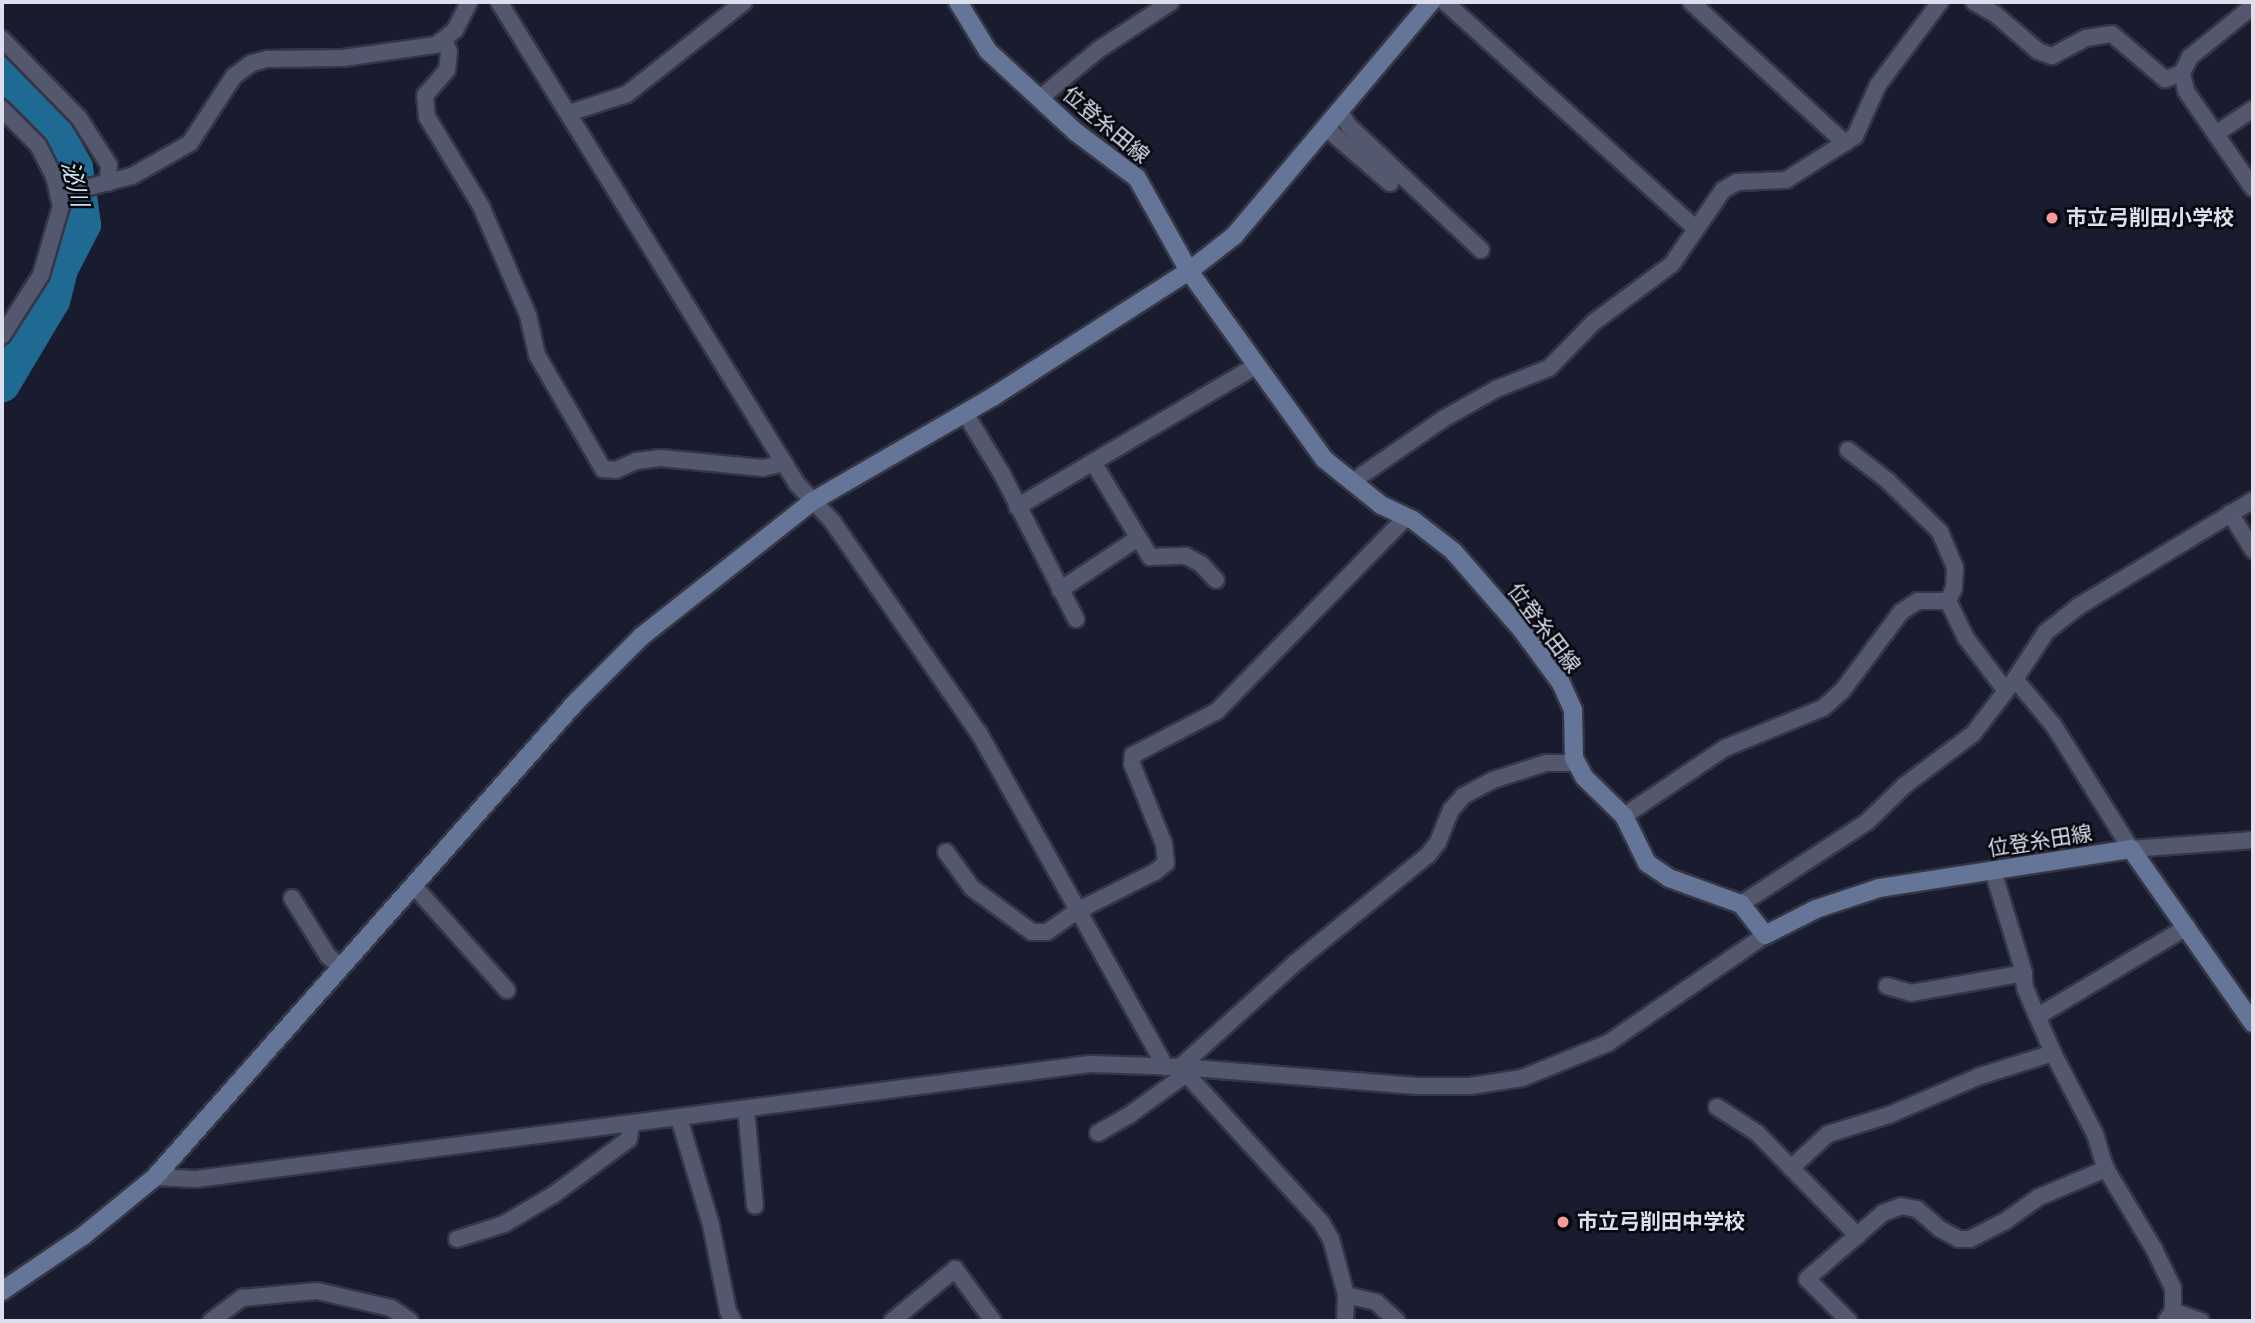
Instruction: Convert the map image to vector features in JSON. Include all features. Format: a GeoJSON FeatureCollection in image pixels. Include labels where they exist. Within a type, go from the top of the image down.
{"type":"FeatureCollection","features":[{"type":"Feature","properties":{"kind":"street"},"geometry":{"type":"LineString","coordinates":[[61,195],[105,184],[143,170],[190,143],[234,76],[252,63],[267,59],[343,58],[436,45],[455,30],[469,2]]}},
{"type":"Feature","properties":{"kind":"street"},"geometry":{"type":"LineString","coordinates":[[499,2],[784,463],[831,521],[979,733],[1079,910],[1177,1069],[1321,1222],[1331,1239],[1346,1296],[1345,1321]]}},
{"type":"Feature","properties":{"kind":"street"},"geometry":{"type":"LineString","coordinates":[[569,113],[627,94],[744,2]]}},
{"type":"Feature","properties":{"kind":"street","name":"位登糸田線"},"geometry":{"type":"LineString","coordinates":[[958,2],[988,51],[1077,133],[1137,178],[1189,271],[1232,327],[1255,366],[1324,459],[1381,505],[1406,517],[1453,551],[1521,629],[1561,683],[1573,710],[1577,763]]}},
{"type":"Feature","properties":{"kind":"street"},"geometry":{"type":"LineString","coordinates":[[1039,99],[1097,50],[1171,2]]}},
{"type":"Feature","properties":{"kind":"street"},"geometry":{"type":"LineString","coordinates":[[2,1291],[83,1236],[155,1177],[579,698],[642,636],[813,501],[965,413],[1189,271],[1234,236],[1431,2]]}},
{"type":"Feature","properties":{"kind":"street"},"geometry":{"type":"LineString","coordinates":[[1445,2],[1696,229]]}},
{"type":"Feature","properties":{"kind":"street"},"geometry":{"type":"LineString","coordinates":[[1691,2],[1845,143]]}},
{"type":"Feature","properties":{"kind":"street"},"geometry":{"type":"LineString","coordinates":[[1352,482],[1443,419],[1496,389],[1549,368],[1594,322],[1672,264],[1723,190],[1737,182],[1786,180],[1856,136],[1878,85],[1940,2]]}},
{"type":"Feature","properties":{"kind":"street"},"geometry":{"type":"LineString","coordinates":[[1974,2],[1995,15],[2038,51],[2052,55],[2086,38],[2112,34],[2165,79],[2182,73]]}},
{"type":"Feature","properties":{"kind":"street"},"geometry":{"type":"LineString","coordinates":[[2253,6],[2190,57],[2182,73],[2186,91],[2253,187]]}},
{"type":"Feature","properties":{"kind":"street"},"geometry":{"type":"LineString","coordinates":[[2,40],[79,118],[109,165],[105,184]]}},
{"type":"Feature","properties":{"kind":"street"},"geometry":{"type":"LineString","coordinates":[[444,40],[449,52],[447,70],[425,95],[427,117],[481,206],[528,315],[537,355],[603,469],[615,470],[636,461],[661,458],[763,468],[784,463]]}},
{"type":"Feature","properties":{"kind":"street"},"geometry":{"type":"LineString","coordinates":[[2,109],[38,145],[61,195],[61,205],[41,275],[2,336]]}},
{"type":"Feature","properties":{"kind":"street"},"geometry":{"type":"LineString","coordinates":[[2217,133],[2253,109]]}},
{"type":"Feature","properties":{"kind":"street"},"geometry":{"type":"LineString","coordinates":[[1339,111],[1349,126],[1481,250]]}},
{"type":"Feature","properties":{"kind":"street"},"geometry":{"type":"LineString","coordinates":[[1325,127],[1390,183]]}},
{"type":"Feature","properties":{"kind":"street"},"geometry":{"type":"LineString","coordinates":[[1017,507],[1255,366]]}},
{"type":"Feature","properties":{"kind":"street"},"geometry":{"type":"LineString","coordinates":[[965,413],[1076,620]]}},
{"type":"Feature","properties":{"kind":"street"},"geometry":{"type":"LineString","coordinates":[[1848,450],[1888,481],[1940,532],[1955,568],[1954,588],[1948,600]]}},
{"type":"Feature","properties":{"kind":"street"},"geometry":{"type":"LineString","coordinates":[[1093,461],[1150,557],[1186,556],[1201,564],[1216,580]]}},
{"type":"Feature","properties":{"kind":"street"},"geometry":{"type":"LineString","coordinates":[[1741,904],[1867,822],[1905,785],[1973,734],[2011,685],[2046,632],[2079,606],[2253,500]]}},
{"type":"Feature","properties":{"kind":"street"},"geometry":{"type":"LineString","coordinates":[[2230,513],[2253,550]]}},
{"type":"Feature","properties":{"kind":"street"},"geometry":{"type":"LineString","coordinates":[[946,852],[972,888],[1032,932],[1047,932],[1079,910],[1149,876],[1166,863],[1164,844],[1132,764],[1133,755],[1217,711],[1406,517]]}},
{"type":"Feature","properties":{"kind":"street"},"geometry":{"type":"LineString","coordinates":[[1060,590],[1138,538]]}},
{"type":"Feature","properties":{"kind":"street"},"geometry":{"type":"LineString","coordinates":[[1948,600],[1965,638],[2054,726],[2131,849],[2253,1023]]}},
{"type":"Feature","properties":{"kind":"street"},"geometry":{"type":"LineString","coordinates":[[1624,816],[1725,748],[1823,708],[1842,691],[1901,612],[1918,601],[1948,600]]}},
{"type":"Feature","properties":{"kind":"street"},"geometry":{"type":"LineString","coordinates":[[155,1177],[196,1179],[1090,1064],[1177,1069],[1417,1086],[1469,1086],[1522,1078],[1608,1043],[1765,934],[1741,904],[1669,878],[1647,863],[1624,816],[1584,777],[1577,763],[1546,763],[1493,780],[1463,796],[1451,810],[1438,842],[1428,855],[1295,963],[1177,1069],[1132,1113],[1098,1133]]}},
{"type":"Feature","properties":{"kind":"street"},"geometry":{"type":"LineString","coordinates":[[2131,849],[2253,840]]}},
{"type":"Feature","properties":{"kind":"street","name":"位登糸田線"},"geometry":{"type":"LineString","coordinates":[[1765,934],[1816,909],[1878,888],[2131,849]]}},
{"type":"Feature","properties":{"kind":"street"},"geometry":{"type":"LineString","coordinates":[[1993,871],[2024,973],[2025,988],[2053,1053],[2095,1135],[2106,1169],[2154,1249],[2173,1288],[2169,1316],[2201,1321]]}},
{"type":"Feature","properties":{"kind":"street"},"geometry":{"type":"LineString","coordinates":[[414,885],[508,990]]}},
{"type":"Feature","properties":{"kind":"street"},"geometry":{"type":"LineString","coordinates":[[292,898],[328,956],[341,967]]}},
{"type":"Feature","properties":{"kind":"street"},"geometry":{"type":"LineString","coordinates":[[2038,1016],[2187,927]]}},
{"type":"Feature","properties":{"kind":"street"},"geometry":{"type":"LineString","coordinates":[[1887,986],[1911,993],[2024,973]]}},
{"type":"Feature","properties":{"kind":"street"},"geometry":{"type":"LineString","coordinates":[[1791,1168],[1828,1135],[1889,1115],[1980,1076],[2053,1053]]}},
{"type":"Feature","properties":{"kind":"street"},"geometry":{"type":"LineString","coordinates":[[1717,1107],[1757,1133],[1858,1236]]}},
{"type":"Feature","properties":{"kind":"street"},"geometry":{"type":"LineString","coordinates":[[746,1109],[755,1206]]}},
{"type":"Feature","properties":{"kind":"street"},"geometry":{"type":"LineString","coordinates":[[678,1118],[711,1225],[728,1311],[733,1321]]}},
{"type":"Feature","properties":{"kind":"street"},"geometry":{"type":"LineString","coordinates":[[457,1239],[504,1224],[552,1195],[629,1139],[631,1124]]}},
{"type":"Feature","properties":{"kind":"street"},"geometry":{"type":"LineString","coordinates":[[1849,1321],[1807,1279],[1883,1213],[1901,1206],[1917,1209],[1940,1229],[1959,1239],[1970,1239],[2004,1222],[2039,1197],[2106,1169]]}},
{"type":"Feature","properties":{"kind":"street"},"geometry":{"type":"LineString","coordinates":[[892,1321],[955,1269],[993,1321]]}},
{"type":"Feature","properties":{"kind":"street"},"geometry":{"type":"LineString","coordinates":[[211,1321],[242,1298],[317,1291],[391,1307],[410,1321]]}},
{"type":"Feature","properties":{"kind":"street"},"geometry":{"type":"LineString","coordinates":[[1346,1296],[1376,1302],[1397,1321]]}},
{"type":"Feature","properties":{"kind":"waterway","name":"泌川"},"geometry":{"type":"LineString","coordinates":[[2,71],[43,110],[75,167],[83,224],[60,269],[52,300],[2,384]]}},
{"type":"Feature","properties":{"kind":"place","name":"市立弓削田小学校"},"geometry":{"type":"Point","coordinates":[2052,218]}},
{"type":"Feature","properties":{"kind":"place","name":"市立弓削田中学校"},"geometry":{"type":"Point","coordinates":[1563,1222]}}]}
